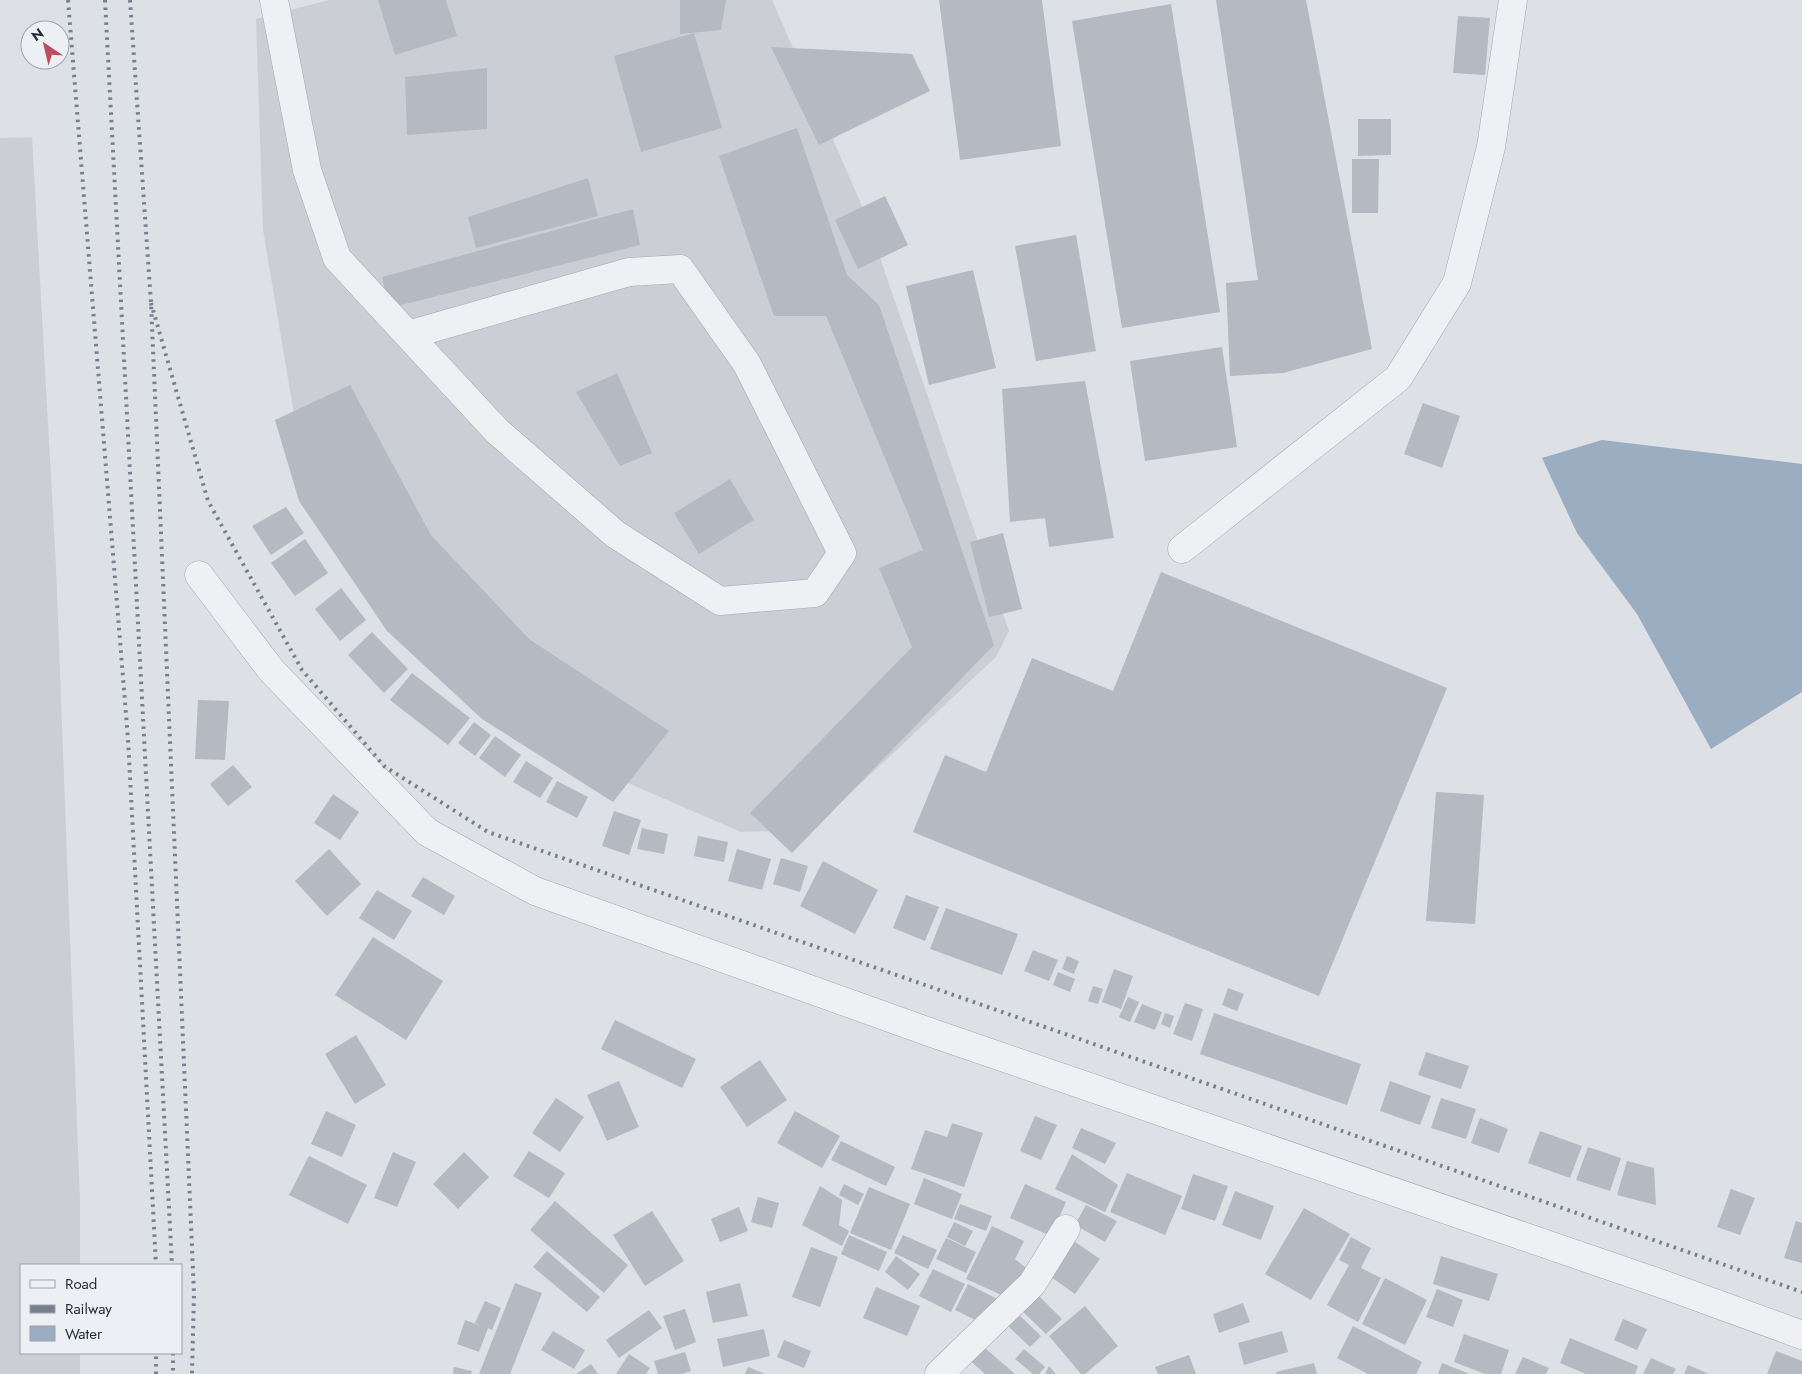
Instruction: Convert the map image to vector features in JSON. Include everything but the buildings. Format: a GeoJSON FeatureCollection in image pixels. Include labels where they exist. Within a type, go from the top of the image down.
{"type":"FeatureCollection","features":[{"type":"Feature","properties":{"kind":"street"},"geometry":{"type":"LineString","coordinates":[[274,0],[307,170],[337,258],[408,336],[497,431],[615,534],[720,602],[815,593],[842,553],[747,364],[680,269],[629,272],[408,336]]}},
{"type":"Feature","properties":{"kind":"street"},"geometry":{"type":"LineString","coordinates":[[1182,549],[1398,378],[1457,283],[1491,146],[1513,0]]}},
{"type":"Feature","properties":{"kind":"street"},"geometry":{"type":"LineString","coordinates":[[199,575],[271,670],[427,832],[536,892],[935,1034],[1656,1281],[1802,1335]]}},
{"type":"Feature","properties":{"kind":"street"},"geometry":{"type":"LineString","coordinates":[[939,1374],[1032,1284],[1066,1229]]}},
{"type":"Feature","properties":{"kind":"shaded area"},"geometry":{"type":"Polygon","coordinates":[[[329,0],[772,0],[862,206],[1009,631],[996,657],[811,830],[741,832],[598,770],[304,474],[263,230],[256,19],[329,0]]]}},
{"type":"Feature","properties":{"kind":"shaded area"},"geometry":{"type":"Polygon","coordinates":[[[32,137],[56,566],[80,1202],[80,1264],[20,1264],[20,1354],[80,1354],[80,1374],[0,1374],[0,138],[32,137]]]}},
{"type":"Feature","properties":{"kind":"water"},"geometry":{"type":"Polygon","coordinates":[[[1602,440],[1802,464],[1802,692],[1711,749],[1637,614],[1577,533],[1542,458],[1602,440]]]}},
{"type":"Feature","properties":{"kind":"railway"},"geometry":{"type":"LineString","coordinates":[[68,0],[128,739],[156,1264]]}},
{"type":"Feature","properties":{"kind":"railway"},"geometry":{"type":"LineString","coordinates":[[105,0],[172,1264]]}},
{"type":"Feature","properties":{"kind":"railway"},"geometry":{"type":"LineString","coordinates":[[130,0],[151,303],[194,1294],[192,1374]]}},
{"type":"Feature","properties":{"kind":"railway"},"geometry":{"type":"LineString","coordinates":[[151,303],[208,501],[302,670],[384,766],[488,832],[1802,1292]]}},
{"type":"Feature","properties":{"kind":"railway"},"geometry":{"type":"LineString","coordinates":[[156,1354],[156,1374]]}},
{"type":"Feature","properties":{"kind":"railway"},"geometry":{"type":"LineString","coordinates":[[173,1354],[173,1374]]}}]}
